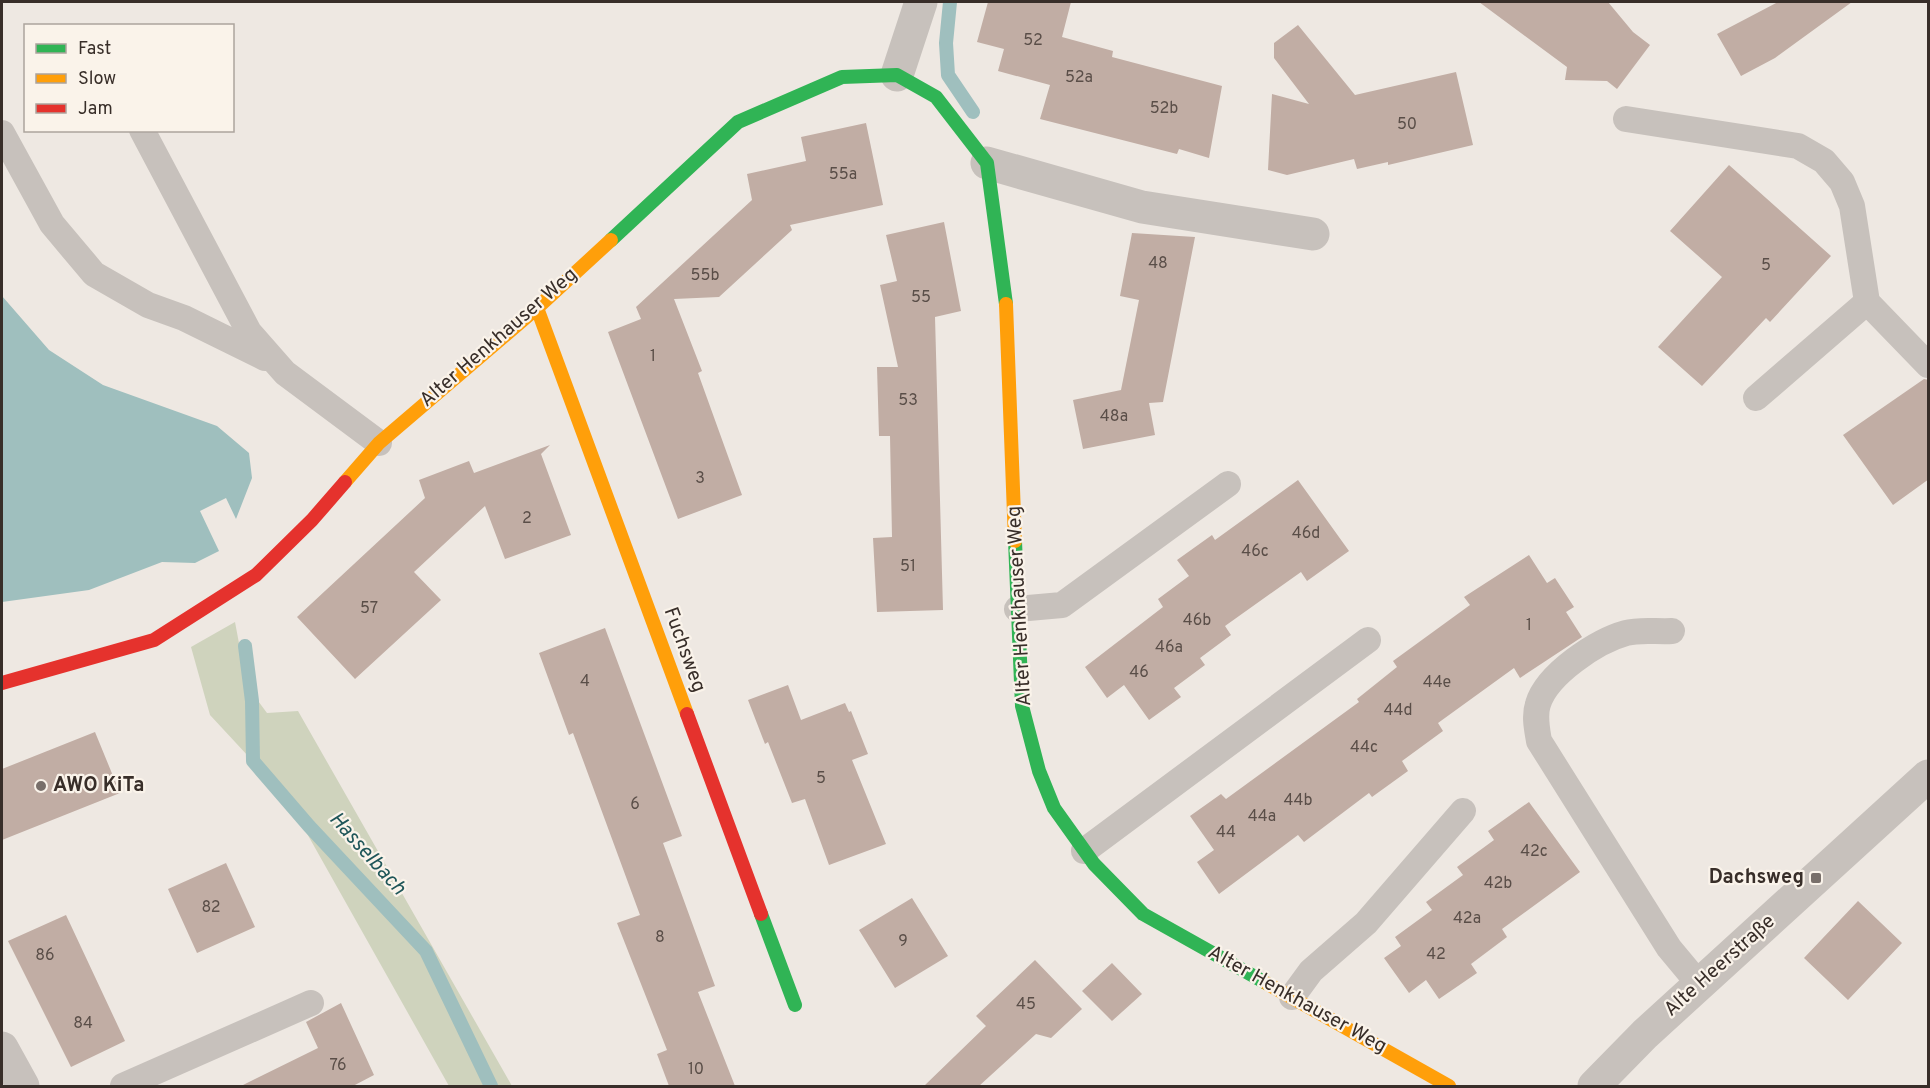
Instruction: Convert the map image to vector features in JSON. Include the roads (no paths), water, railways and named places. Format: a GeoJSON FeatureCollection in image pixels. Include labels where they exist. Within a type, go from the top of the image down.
{"type":"FeatureCollection","features":[{"type":"Feature","properties":{"kind":"street"},"geometry":{"type":"LineString","coordinates":[[897,75],[921,2]]}},
{"type":"Feature","properties":{"kind":"street","name":"Alter Henkhauser Weg"},"geometry":{"type":"LineString","coordinates":[[2,683],[154,640],[246,581],[312,520],[379,443],[537,308],[738,122],[842,77],[897,75],[936,97],[987,163],[1006,301],[1022,706],[1036,760],[1054,807],[1084,851],[1111,884],[1143,914],[1449,1086]]}},
{"type":"Feature","properties":{"kind":"street"},"geometry":{"type":"LineString","coordinates":[[987,163],[1142,207],[1313,234]]}},
{"type":"Feature","properties":{"kind":"street","name":"Fuchsweg"},"geometry":{"type":"LineString","coordinates":[[537,308],[795,1005]]}},
{"type":"Feature","properties":{"kind":"street","name":"Alte Heerstraße"},"geometry":{"type":"LineString","coordinates":[[1594,1086],[1645,1034],[1929,776]]}},
{"type":"Feature","properties":{"kind":"street"},"geometry":{"type":"LineString","coordinates":[[2,1048],[23,1086]]}},
{"type":"Feature","properties":{"kind":"lane"},"geometry":{"type":"LineString","coordinates":[[1626,119],[1798,146],[1824,161],[1842,182],[1852,206],[1867,302],[1929,365]]}},
{"type":"Feature","properties":{"kind":"lane"},"geometry":{"type":"LineString","coordinates":[[143,132],[249,332],[276,364],[336,414],[379,443]]}},
{"type":"Feature","properties":{"kind":"lane"},"geometry":{"type":"LineString","coordinates":[[2,133],[52,224],[94,274],[138,300],[214,332],[276,364]]}},
{"type":"Feature","properties":{"kind":"lane"},"geometry":{"type":"LineString","coordinates":[[1756,398],[1867,302]]}},
{"type":"Feature","properties":{"kind":"lane"},"geometry":{"type":"LineString","coordinates":[[1017,609],[1062,605],[1228,484]]}},
{"type":"Feature","properties":{"kind":"lane"},"geometry":{"type":"LineString","coordinates":[[1672,631],[1628,632],[1608,639],[1560,672],[1544,688],[1537,705],[1536,722],[1539,741],[1545,751],[1670,948],[1700,984]]}},
{"type":"Feature","properties":{"kind":"lane"},"geometry":{"type":"LineString","coordinates":[[1084,851],[1368,640]]}},
{"type":"Feature","properties":{"kind":"lane"},"geometry":{"type":"LineString","coordinates":[[1292,997],[1311,971],[1366,923],[1463,811]]}},
{"type":"Feature","properties":{"kind":"lane"},"geometry":{"type":"LineString","coordinates":[[123,1086],[311,1003]]}},
{"type":"Feature","properties":{"kind":"water"},"geometry":{"type":"Polygon","coordinates":[[[2,296],[49,350],[103,385],[217,426],[249,453],[252,478],[236,519],[226,498],[200,511],[219,551],[195,563],[162,562],[89,590],[2,602],[2,296]]]}},
{"type":"Feature","properties":{"kind":"waterway"},"geometry":{"type":"LineString","coordinates":[[950,2],[946,43],[948,75],[973,112]]}},
{"type":"Feature","properties":{"kind":"waterway","name":"Hasselbach"},"geometry":{"type":"LineString","coordinates":[[245,646],[252,701],[253,761],[309,826],[426,951],[491,1086]]}},
{"type":"Feature","properties":{"kind":"place","name":"AWO KiTa"},"geometry":{"type":"Point","coordinates":[41,786]}},
{"type":"Feature","properties":{"kind":"place","name":"Dachsweg"},"geometry":{"type":"Point","coordinates":[1816,878]}}]}
